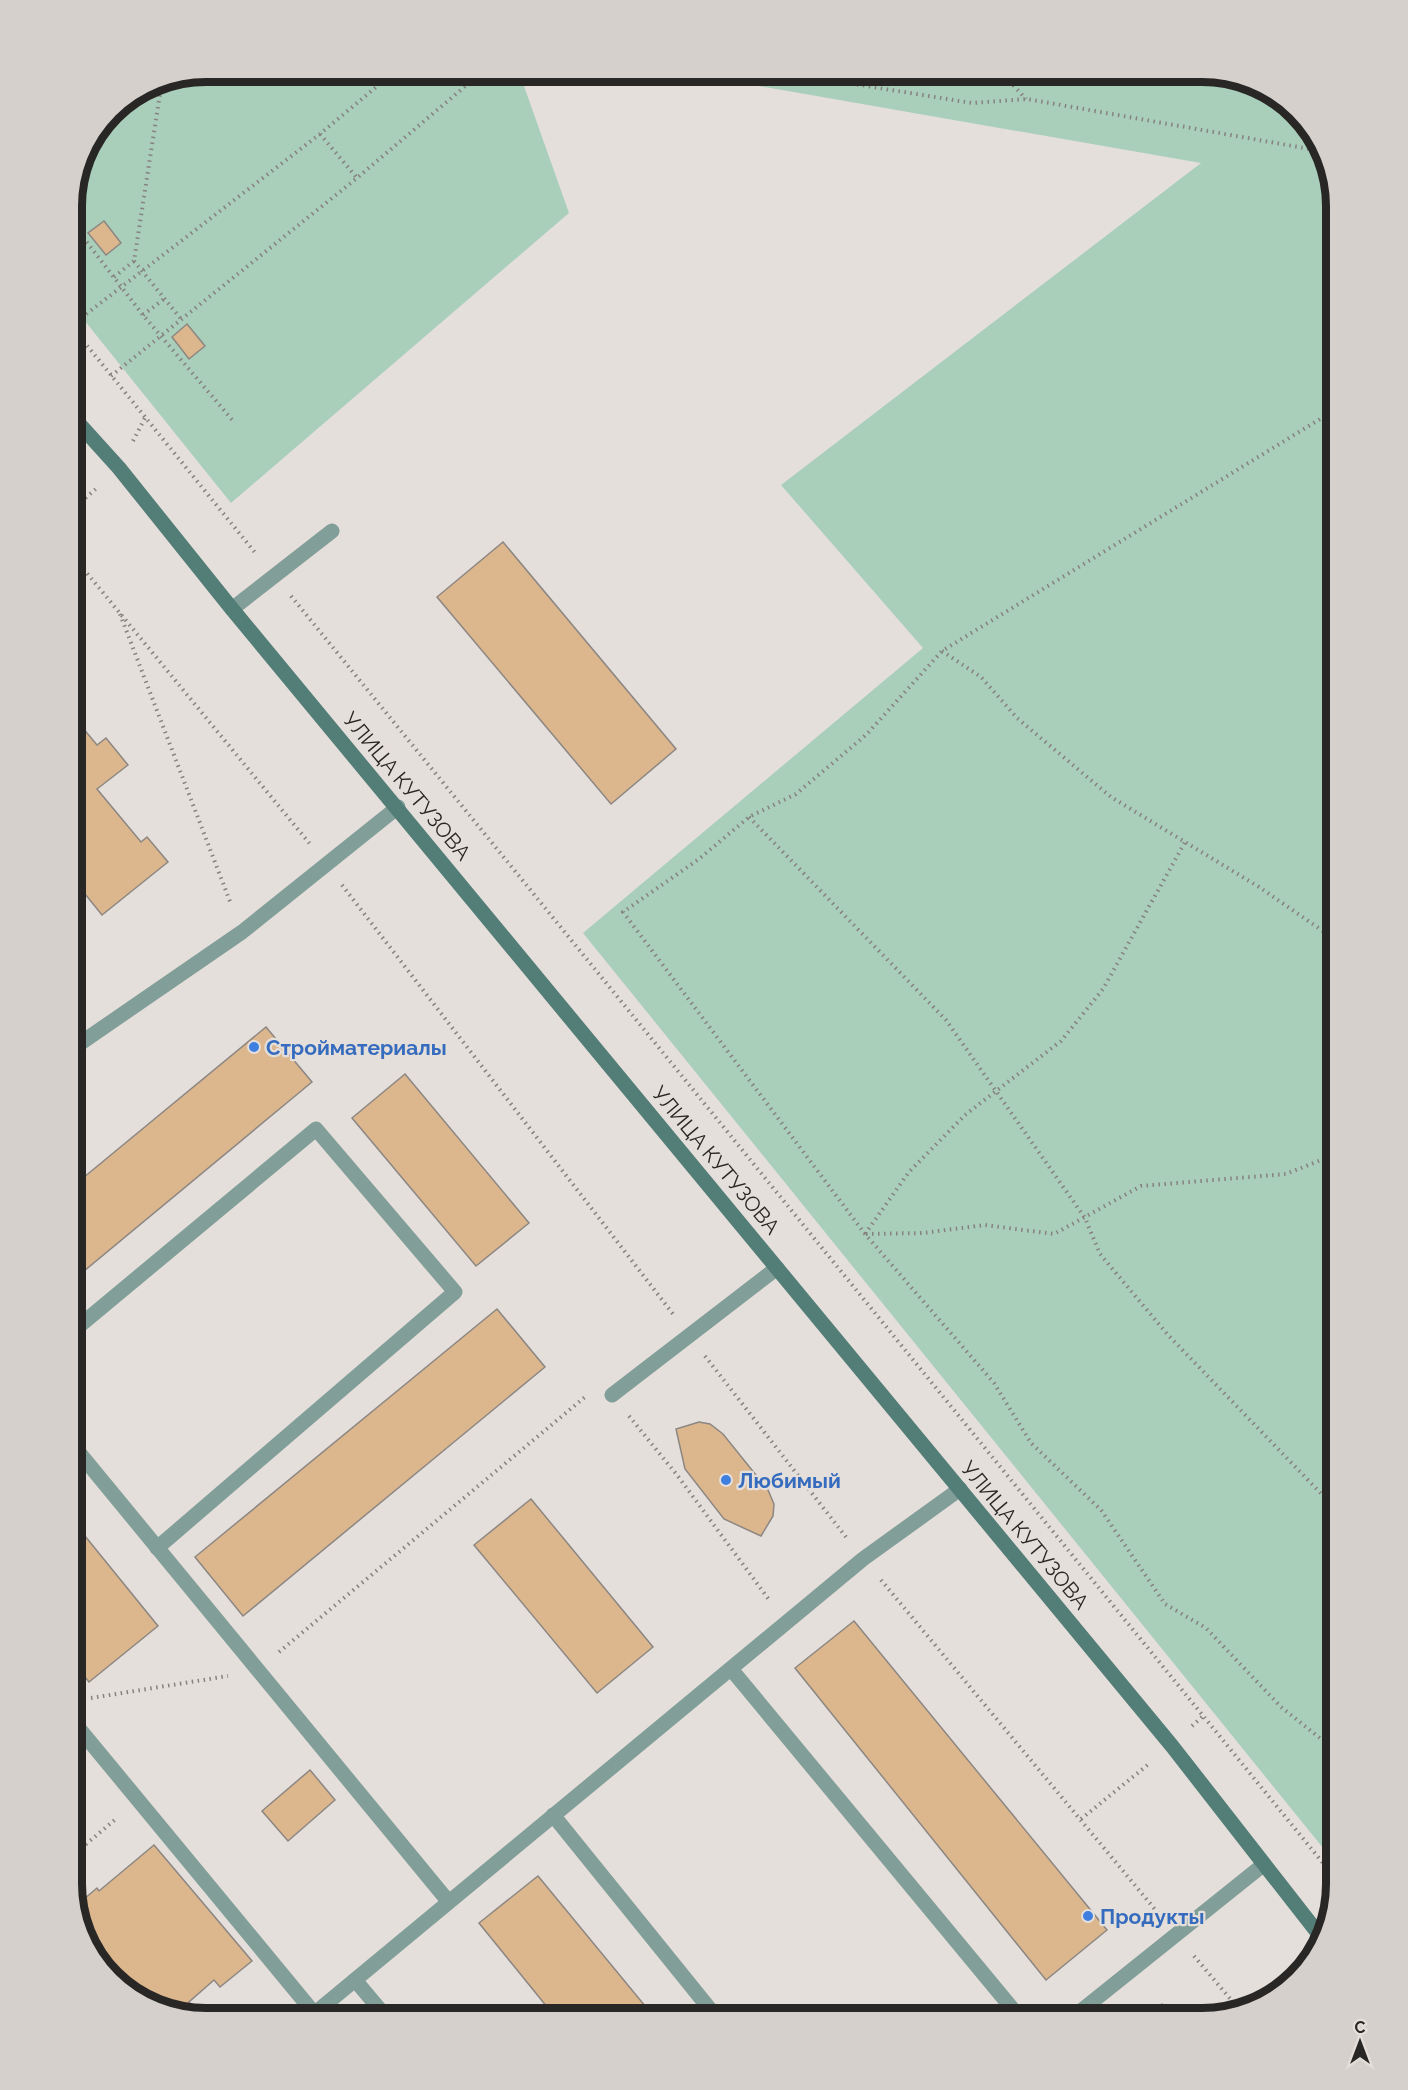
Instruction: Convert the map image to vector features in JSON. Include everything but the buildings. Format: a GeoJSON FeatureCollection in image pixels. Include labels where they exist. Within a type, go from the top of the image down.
{"type":"FeatureCollection","features":[{"type":"Feature","properties":{"kind":"main road","name":"УЛИЦА КУТУЗОВА"},"geometry":{"type":"LineString","coordinates":[[83,428],[119,468],[232,609],[1172,1746],[1263,1865],[1316,1930]]}},
{"type":"Feature","properties":{"kind":"lane"},"geometry":{"type":"LineString","coordinates":[[232,609],[332,531]]}},
{"type":"Feature","properties":{"kind":"lane"},"geometry":{"type":"LineString","coordinates":[[82,1042],[242,932],[398,807]]}},
{"type":"Feature","properties":{"kind":"lane"},"geometry":{"type":"LineString","coordinates":[[82,1323],[316,1129],[455,1292],[157,1548]]}},
{"type":"Feature","properties":{"kind":"lane"},"geometry":{"type":"LineString","coordinates":[[612,1395],[688,1334],[777,1268]]}},
{"type":"Feature","properties":{"kind":"lane"},"geometry":{"type":"LineString","coordinates":[[82,1457],[256,1671],[448,1901]]}},
{"type":"Feature","properties":{"kind":"lane"},"geometry":{"type":"LineString","coordinates":[[323,2007],[863,1559],[960,1489]]}},
{"type":"Feature","properties":{"kind":"lane"},"geometry":{"type":"LineString","coordinates":[[731,1669],[1012,2008]]}},
{"type":"Feature","properties":{"kind":"lane"},"geometry":{"type":"LineString","coordinates":[[82,1732],[305,2007]]}},
{"type":"Feature","properties":{"kind":"lane"},"geometry":{"type":"LineString","coordinates":[[553,1815],[709,2008]]}},
{"type":"Feature","properties":{"kind":"lane"},"geometry":{"type":"LineString","coordinates":[[1084,2008],[1175,1933],[1263,1865]]}},
{"type":"Feature","properties":{"kind":"lane"},"geometry":{"type":"LineString","coordinates":[[355,1980],[378,2007]]}},
{"type":"Feature","properties":{"kind":"path"},"geometry":{"type":"LineString","coordinates":[[83,318],[320,134],[381,83]]}},
{"type":"Feature","properties":{"kind":"path"},"geometry":{"type":"LineString","coordinates":[[111,376],[357,178],[469,83]]}},
{"type":"Feature","properties":{"kind":"path"},"geometry":{"type":"LineString","coordinates":[[848,83],[972,103],[1026,99],[1311,149]]}},
{"type":"Feature","properties":{"kind":"path"},"geometry":{"type":"LineString","coordinates":[[1011,83],[1026,99]]}},
{"type":"Feature","properties":{"kind":"path"},"geometry":{"type":"LineString","coordinates":[[114,277],[134,261],[160,91]]}},
{"type":"Feature","properties":{"kind":"path"},"geometry":{"type":"LineString","coordinates":[[320,134],[357,178]]}},
{"type":"Feature","properties":{"kind":"path"},"geometry":{"type":"LineString","coordinates":[[83,237],[144,315],[234,422]]}},
{"type":"Feature","properties":{"kind":"path"},"geometry":{"type":"LineString","coordinates":[[134,261],[181,319]]}},
{"type":"Feature","properties":{"kind":"path"},"geometry":{"type":"LineString","coordinates":[[144,315],[164,299]]}},
{"type":"Feature","properties":{"kind":"path"},"geometry":{"type":"LineString","coordinates":[[83,340],[1326,1867]]}},
{"type":"Feature","properties":{"kind":"path"},"geometry":{"type":"LineString","coordinates":[[1326,400],[1324,416],[1326,423]]}},
{"type":"Feature","properties":{"kind":"path"},"geometry":{"type":"LineString","coordinates":[[1324,416],[942,651],[867,734],[796,795],[749,817],[699,858],[623,912],[865,1234],[993,1383],[1031,1443],[1065,1473],[1101,1510],[1165,1604],[1206,1628],[1281,1707],[1326,1743]]}},
{"type":"Feature","properties":{"kind":"path"},"geometry":{"type":"LineString","coordinates":[[83,568],[327,865],[863,1559],[1234,2003]]}},
{"type":"Feature","properties":{"kind":"path"},"geometry":{"type":"LineString","coordinates":[[118,611],[242,932]]}},
{"type":"Feature","properties":{"kind":"path"},"geometry":{"type":"LineString","coordinates":[[942,651],[981,677],[1017,718],[1112,797],[1258,887],[1326,933]]}},
{"type":"Feature","properties":{"kind":"path"},"geometry":{"type":"LineString","coordinates":[[749,817],[946,1020],[1085,1218],[1100,1254],[1168,1335],[1326,1499]]}},
{"type":"Feature","properties":{"kind":"path"},"geometry":{"type":"LineString","coordinates":[[865,1234],[909,1172],[965,1114],[1061,1041],[1103,989],[1185,842]]}},
{"type":"Feature","properties":{"kind":"path"},"geometry":{"type":"LineString","coordinates":[[865,1234],[923,1233],[985,1225],[1054,1234],[1141,1186],[1286,1174],[1326,1158]]}},
{"type":"Feature","properties":{"kind":"path"},"geometry":{"type":"LineString","coordinates":[[84,1699],[256,1671],[586,1396],[612,1395],[677,1475],[786,1623]]}},
{"type":"Feature","properties":{"kind":"path"},"geometry":{"type":"LineString","coordinates":[[1081,1819],[1172,1746],[1203,1716]]}},
{"type":"Feature","properties":{"kind":"path"},"geometry":{"type":"LineString","coordinates":[[82,1847],[138,1800]]}},
{"type":"Feature","properties":{"kind":"green space"},"geometry":{"type":"Polygon","coordinates":[[[199,83],[523,83],[569,213],[231,503],[83,319],[83,199],[92,159],[103,138],[119,119],[138,103],[159,92],[183,85],[199,83]]]}},
{"type":"Feature","properties":{"kind":"green space"},"geometry":{"type":"Polygon","coordinates":[[[741,83],[1217,84],[1249,92],[1277,108],[1300,131],[1316,159],[1326,207],[1326,1852],[583,933],[923,648],[781,485],[1201,163],[741,83]]]}},
{"type":"Feature","properties":{"kind":"place","name":"Стройматериалы"},"geometry":{"type":"Point","coordinates":[254,1047]}},
{"type":"Feature","properties":{"kind":"place","name":"Любимый"},"geometry":{"type":"Point","coordinates":[726,1480]}},
{"type":"Feature","properties":{"kind":"place","name":"Продукты"},"geometry":{"type":"Point","coordinates":[1088,1916]}}]}
